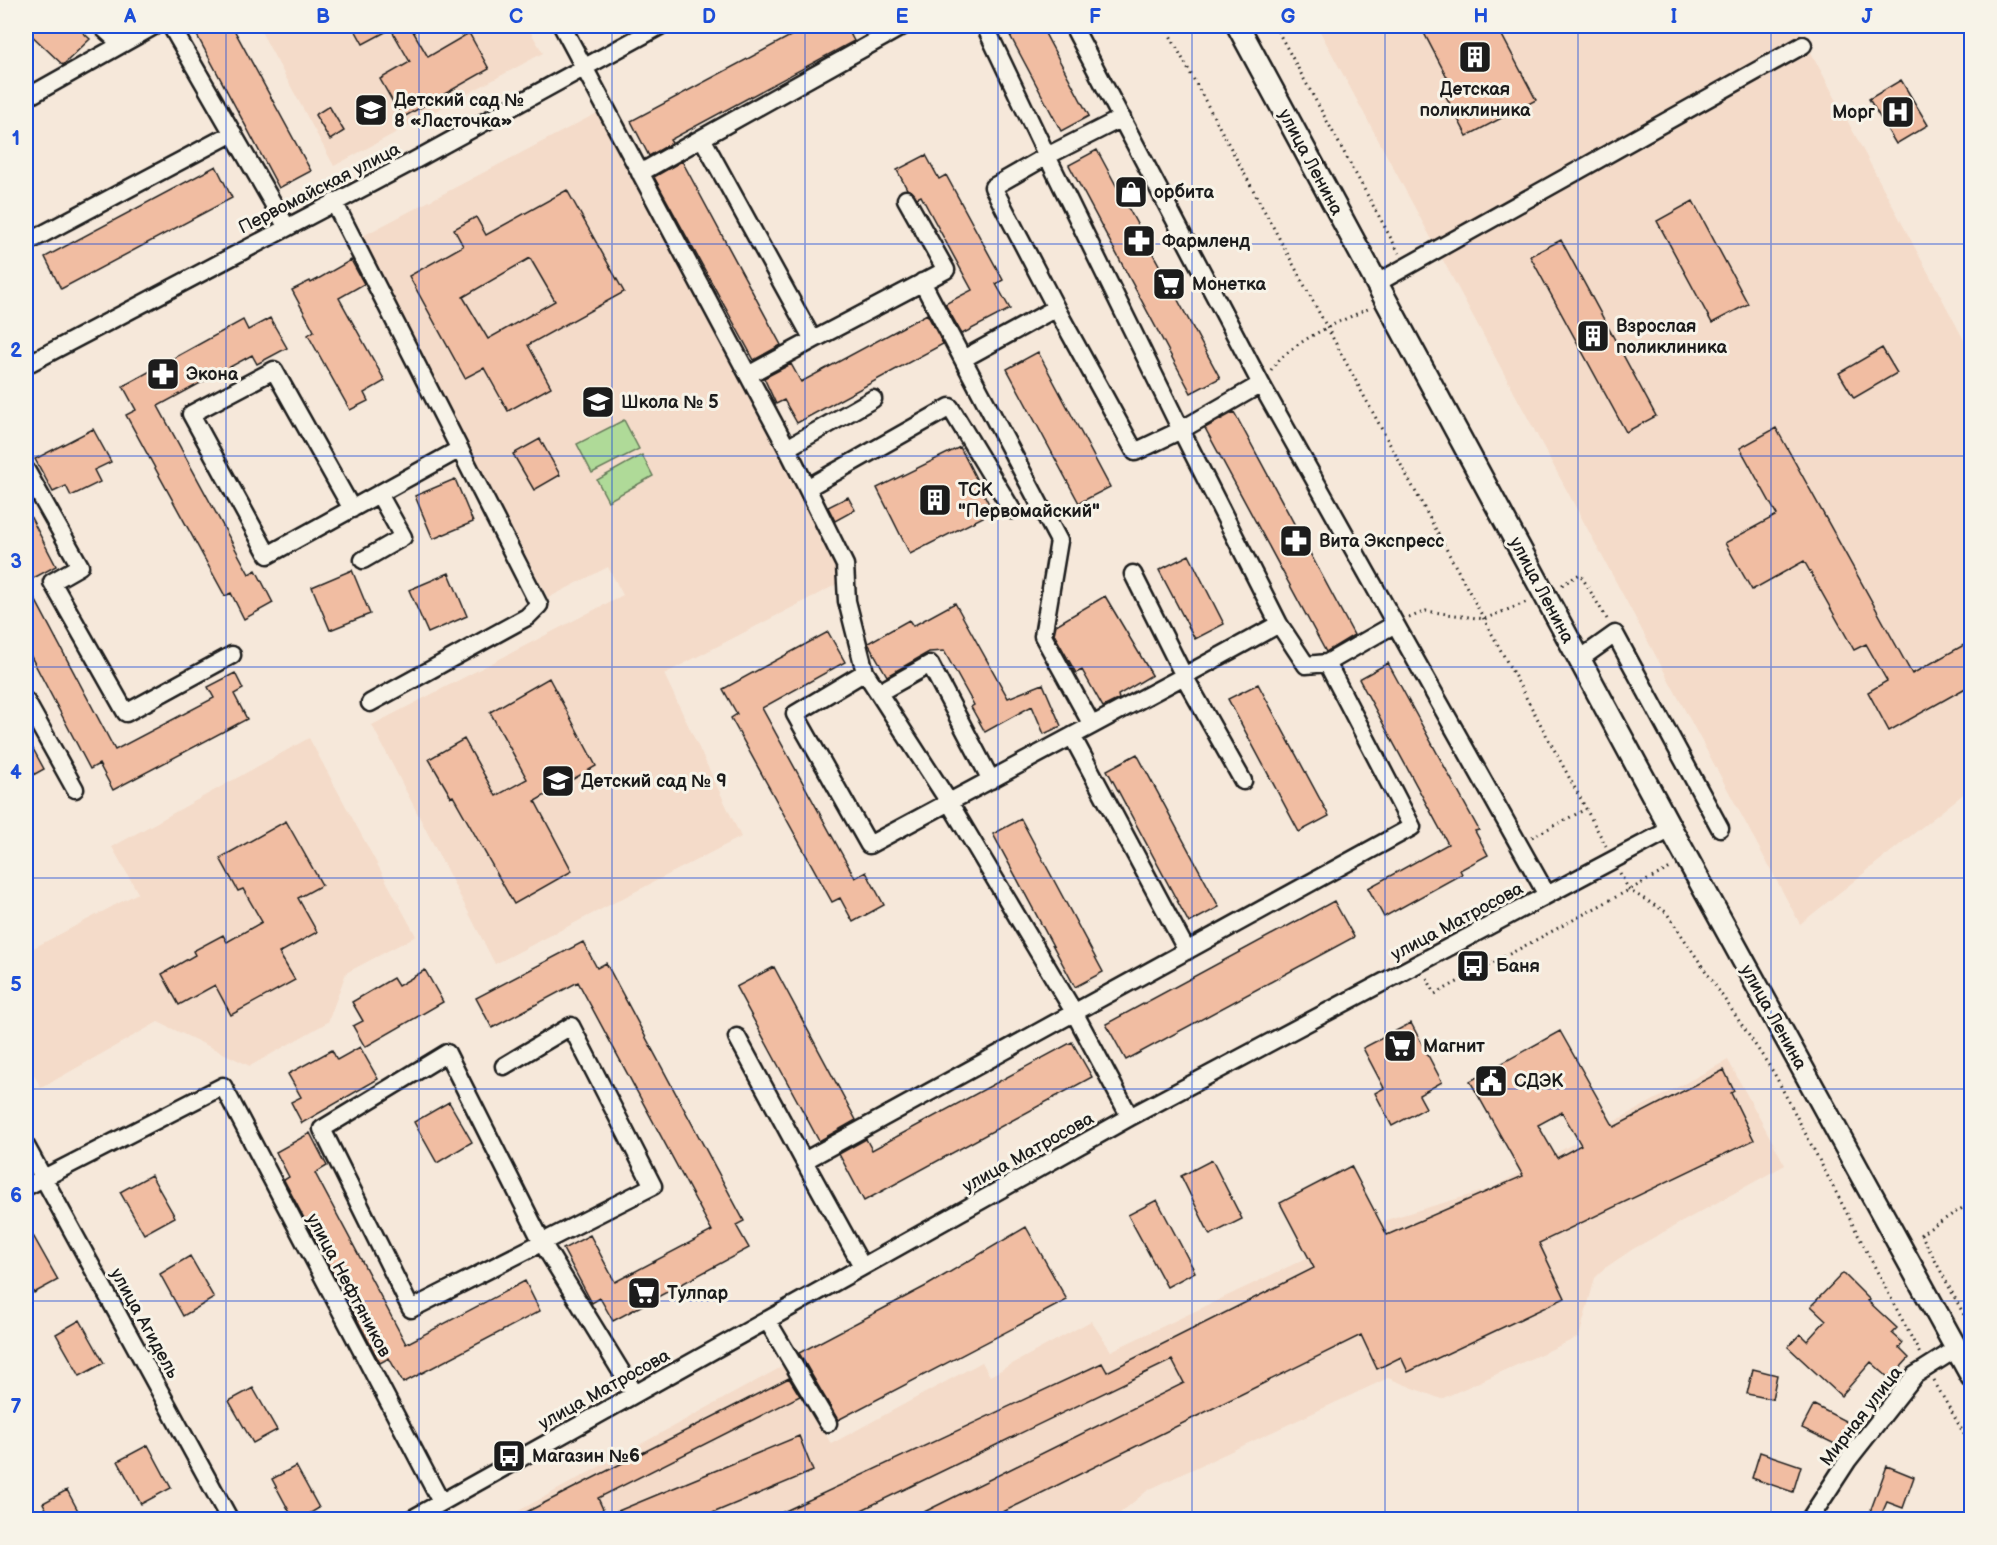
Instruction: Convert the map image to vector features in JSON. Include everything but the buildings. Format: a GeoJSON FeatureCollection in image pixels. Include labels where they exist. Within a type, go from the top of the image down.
{"type":"FeatureCollection","features":[{"type":"Feature","properties":{"kind":"main road","name":"улица Ленина"},"geometry":{"type":"LineString","coordinates":[[1238,26],[1671,829],[1971,1377]]}},
{"type":"Feature","properties":{"kind":"street"},"geometry":{"type":"LineString","coordinates":[[101,26],[121,45]]}},
{"type":"Feature","properties":{"kind":"street"},"geometry":{"type":"LineString","coordinates":[[26,98],[154,26]]}},
{"type":"Feature","properties":{"kind":"street"},"geometry":{"type":"LineString","coordinates":[[171,26],[286,226]]}},
{"type":"Feature","properties":{"kind":"street"},"geometry":{"type":"LineString","coordinates":[[562,26],[787,448],[845,565],[847,601],[865,672],[949,802],[1074,1012],[1130,1117]]}},
{"type":"Feature","properties":{"kind":"street","name":"Первомайская улица"},"geometry":{"type":"LineString","coordinates":[[26,365],[660,26]]}},
{"type":"Feature","properties":{"kind":"street"},"geometry":{"type":"LineString","coordinates":[[640,173],[903,26]]}},
{"type":"Feature","properties":{"kind":"street"},"geometry":{"type":"LineString","coordinates":[[985,26],[1181,430],[1279,624],[1306,665],[1327,663],[1395,624]]}},
{"type":"Feature","properties":{"kind":"street"},"geometry":{"type":"LineString","coordinates":[[1073,26],[1261,384],[1547,895]]}},
{"type":"Feature","properties":{"kind":"street"},"geometry":{"type":"LineString","coordinates":[[1382,292],[1407,266],[1803,45]]}},
{"type":"Feature","properties":{"kind":"street"},"geometry":{"type":"LineString","coordinates":[[1122,118],[1047,156],[993,188],[1135,452],[1181,430],[1261,384]]}},
{"type":"Feature","properties":{"kind":"street"},"geometry":{"type":"LineString","coordinates":[[26,243],[233,133]]}},
{"type":"Feature","properties":{"kind":"street"},"geometry":{"type":"LineString","coordinates":[[702,138],[813,340]]}},
{"type":"Feature","properties":{"kind":"street"},"geometry":{"type":"LineString","coordinates":[[748,375],[946,270],[906,199]]}},
{"type":"Feature","properties":{"kind":"street"},"geometry":{"type":"LineString","coordinates":[[334,202],[539,605],[527,617],[370,703]]}},
{"type":"Feature","properties":{"kind":"street"},"geometry":{"type":"LineString","coordinates":[[922,282],[1059,541],[1044,636],[1092,725]]}},
{"type":"Feature","properties":{"kind":"street"},"geometry":{"type":"LineString","coordinates":[[963,359],[1056,308]]}},
{"type":"Feature","properties":{"kind":"street"},"geometry":{"type":"LineString","coordinates":[[352,509],[274,370],[191,414],[268,555],[352,509],[460,449]]}},
{"type":"Feature","properties":{"kind":"street"},"geometry":{"type":"LineString","coordinates":[[787,448],[873,399]]}},
{"type":"Feature","properties":{"kind":"street"},"geometry":{"type":"LineString","coordinates":[[807,488],[950,407],[1012,510]]}},
{"type":"Feature","properties":{"kind":"street"},"geometry":{"type":"LineString","coordinates":[[26,470],[80,566],[51,582],[126,714],[232,655]]}},
{"type":"Feature","properties":{"kind":"street"},"geometry":{"type":"LineString","coordinates":[[363,560],[403,537],[379,494]]}},
{"type":"Feature","properties":{"kind":"street"},"geometry":{"type":"LineString","coordinates":[[1133,574],[1184,676],[1243,782]]}},
{"type":"Feature","properties":{"kind":"street"},"geometry":{"type":"LineString","coordinates":[[865,672],[795,714],[869,845],[1279,624]]}},
{"type":"Feature","properties":{"kind":"street"},"geometry":{"type":"LineString","coordinates":[[1580,659],[1615,634],[1720,828]]}},
{"type":"Feature","properties":{"kind":"street"},"geometry":{"type":"LineString","coordinates":[[804,1161],[1412,827],[1327,663]]}},
{"type":"Feature","properties":{"kind":"street"},"geometry":{"type":"LineString","coordinates":[[880,692],[930,664],[991,780]]}},
{"type":"Feature","properties":{"kind":"street"},"geometry":{"type":"LineString","coordinates":[[26,701],[75,789]]}},
{"type":"Feature","properties":{"kind":"street"},"geometry":{"type":"LineString","coordinates":[[1072,736],[1187,951]]}},
{"type":"Feature","properties":{"kind":"street","name":"улица Матросова"},"geometry":{"type":"LineString","coordinates":[[410,1520],[1130,1117],[1671,829]]}},
{"type":"Feature","properties":{"kind":"street"},"geometry":{"type":"LineString","coordinates":[[504,1066],[572,1026],[653,1186],[543,1244],[411,1309],[322,1129],[447,1053],[543,1244],[635,1394]]}},
{"type":"Feature","properties":{"kind":"street"},"geometry":{"type":"LineString","coordinates":[[737,1037],[862,1266]]}},
{"type":"Feature","properties":{"kind":"street","name":"улица Нефтяников"},"geometry":{"type":"LineString","coordinates":[[43,1177],[223,1086],[441,1502]]}},
{"type":"Feature","properties":{"kind":"street","name":"улица Агидель"},"geometry":{"type":"LineString","coordinates":[[26,1146],[231,1520]]}},
{"type":"Feature","properties":{"kind":"street"},"geometry":{"type":"LineString","coordinates":[[26,1187],[43,1177]]}},
{"type":"Feature","properties":{"kind":"street"},"geometry":{"type":"LineString","coordinates":[[767,1320],[828,1423]]}},
{"type":"Feature","properties":{"kind":"street","name":"Мирная улица"},"geometry":{"type":"LineString","coordinates":[[1809,1520],[1855,1450],[1915,1375],[1956,1349]]}},
{"type":"Feature","properties":{"kind":"path"},"geometry":{"type":"LineString","coordinates":[[1165,26],[1629,890],[1666,912],[1774,1073],[1971,1448]]}},
{"type":"Feature","properties":{"kind":"path"},"geometry":{"type":"LineString","coordinates":[[1275,26],[1407,266]]}},
{"type":"Feature","properties":{"kind":"path"},"geometry":{"type":"LineString","coordinates":[[1261,384],[1277,362],[1382,292]]}},
{"type":"Feature","properties":{"kind":"path"},"geometry":{"type":"LineString","coordinates":[[1560,586],[1580,573],[1615,634]]}},
{"type":"Feature","properties":{"kind":"path"},"geometry":{"type":"LineString","coordinates":[[1395,624],[1426,611],[1484,619],[1528,602]]}},
{"type":"Feature","properties":{"kind":"path"},"geometry":{"type":"LineString","coordinates":[[1519,844],[1586,809]]}},
{"type":"Feature","properties":{"kind":"path"},"geometry":{"type":"LineString","coordinates":[[1419,963],[1435,993],[1688,858]]}},
{"type":"Feature","properties":{"kind":"path"},"geometry":{"type":"LineString","coordinates":[[1971,1202],[1921,1234],[1971,1330]]}},
{"type":"Feature","properties":{"kind":"shaded area","name":"Детский сад № 8 «Ласточка»"},"geometry":{"type":"Polygon","coordinates":[[[258,26],[527,26],[543,53],[334,166],[258,26]]]}},
{"type":"Feature","properties":{"kind":"shaded area"},"geometry":{"type":"Polygon","coordinates":[[[1317,26],[1797,26],[1972,355],[1971,788],[1800,924],[1317,26]]]}},
{"type":"Feature","properties":{"kind":"shaded area","name":"Школа № 5"},"geometry":{"type":"Polygon","coordinates":[[[599,112],[845,580],[664,674],[741,837],[495,964],[372,725],[623,595],[608,567],[548,598],[359,238],[599,112]]]}},
{"type":"Feature","properties":{"kind":"shaded area"},"geometry":{"type":"Polygon","coordinates":[[[309,738],[416,936],[346,973],[328,1022],[250,1066],[158,1022],[41,1088],[26,1060],[26,952],[138,893],[112,847],[309,738]]]}},
{"type":"Feature","properties":{"kind":"shaded area"},"geometry":{"type":"Polygon","coordinates":[[[1728,1060],[1785,1165],[1633,1249],[1605,1268],[1595,1278],[1579,1337],[1441,1399],[1388,1378],[1148,1490],[1113,1519],[502,1520],[787,1364],[831,1444],[982,1362],[990,1376],[1091,1321],[1111,1351],[1389,1219],[1490,1189],[1728,1060]]]}},
{"type":"Feature","properties":{"kind":"green space"},"geometry":{"type":"Polygon","coordinates":[[[624,420],[639,449],[592,473],[577,444],[624,420]]]}},
{"type":"Feature","properties":{"kind":"green space"},"geometry":{"type":"Polygon","coordinates":[[[642,455],[653,476],[608,501],[597,480],[642,455]]]}},
{"type":"Feature","properties":{"kind":"place","name":"Детская поликлиника"},"geometry":{"type":"Point","coordinates":[1475,57]}},
{"type":"Feature","properties":{"kind":"place","name":"Детский сад № 8 «Ласточка»"},"geometry":{"type":"Point","coordinates":[371,110]}},
{"type":"Feature","properties":{"kind":"place","name":"Морг"},"geometry":{"type":"Point","coordinates":[1898,112]}},
{"type":"Feature","properties":{"kind":"place","name":"орбита"},"geometry":{"type":"Point","coordinates":[1131,192]}},
{"type":"Feature","properties":{"kind":"place","name":"Фармленд"},"geometry":{"type":"Point","coordinates":[1139,241]}},
{"type":"Feature","properties":{"kind":"place","name":"Монетка"},"geometry":{"type":"Point","coordinates":[1169,284]}},
{"type":"Feature","properties":{"kind":"place","name":"Взрослая поликлиника"},"geometry":{"type":"Point","coordinates":[1593,336]}},
{"type":"Feature","properties":{"kind":"place","name":"Экона"},"geometry":{"type":"Point","coordinates":[163,374]}},
{"type":"Feature","properties":{"kind":"place","name":"Школа № 5"},"geometry":{"type":"Point","coordinates":[598,402]}},
{"type":"Feature","properties":{"kind":"place","name":"ТСК \"Первомайский\""},"geometry":{"type":"Point","coordinates":[935,500]}},
{"type":"Feature","properties":{"kind":"place","name":"Вита Экспресс"},"geometry":{"type":"Point","coordinates":[1296,541]}},
{"type":"Feature","properties":{"kind":"place","name":"Детский сад № 9"},"geometry":{"type":"Point","coordinates":[558,781]}},
{"type":"Feature","properties":{"kind":"place","name":"Баня"},"geometry":{"type":"Point","coordinates":[1473,966]}},
{"type":"Feature","properties":{"kind":"place","name":"Магнит"},"geometry":{"type":"Point","coordinates":[1400,1046]}},
{"type":"Feature","properties":{"kind":"place","name":"СДЭК"},"geometry":{"type":"Point","coordinates":[1491,1081]}},
{"type":"Feature","properties":{"kind":"place","name":"Тулпар"},"geometry":{"type":"Point","coordinates":[644,1293]}},
{"type":"Feature","properties":{"kind":"place","name":"Магазин №6"},"geometry":{"type":"Point","coordinates":[509,1456]}}]}
